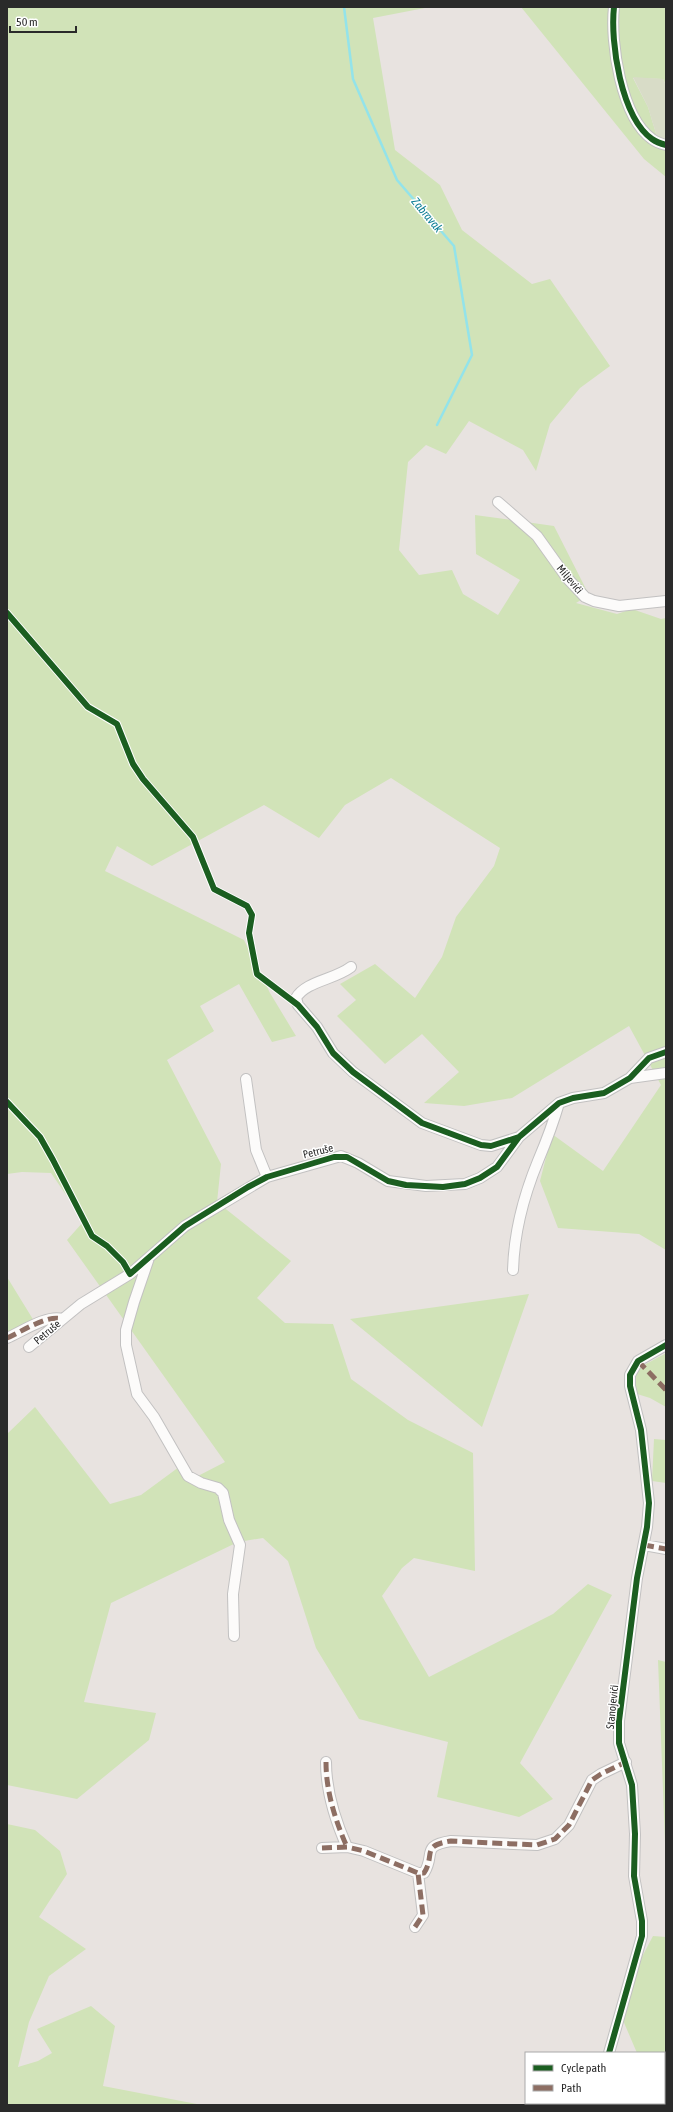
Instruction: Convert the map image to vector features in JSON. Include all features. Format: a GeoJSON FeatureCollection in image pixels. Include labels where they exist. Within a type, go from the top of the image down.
{"type":"FeatureCollection","features":[{"type":"Feature","properties":{"kind":"street"},"geometry":{"type":"LineString","coordinates":[[614,7],[613,20],[620,80],[633,114],[642,130],[652,140],[666,145]]}},
{"type":"Feature","properties":{"kind":"street","name":"Miljevići"},"geometry":{"type":"LineString","coordinates":[[498,502],[537,536],[567,578],[585,597],[594,601],[619,606],[666,601]]}},
{"type":"Feature","properties":{"kind":"street","name":"Petruše"},"geometry":{"type":"LineString","coordinates":[[351,967],[340,975],[306,987],[296,998],[302,1011],[318,1027],[333,1053],[341,1061],[422,1124],[481,1145],[492,1146],[519,1137]]}},
{"type":"Feature","properties":{"kind":"street"},"geometry":{"type":"LineString","coordinates":[[630,1078],[649,1058],[666,1052]]}},
{"type":"Feature","properties":{"kind":"street"},"geometry":{"type":"LineString","coordinates":[[649,1058],[650,1067],[661,1074]]}},
{"type":"Feature","properties":{"kind":"street"},"geometry":{"type":"LineString","coordinates":[[630,1078],[661,1074]]}},
{"type":"Feature","properties":{"kind":"street","name":"Petruše"},"geometry":{"type":"LineString","coordinates":[[29,1347],[81,1304],[130,1274],[185,1226],[267,1177],[341,1156],[358,1163],[388,1181],[426,1186],[465,1184],[480,1178],[498,1166],[519,1137],[559,1103],[573,1098],[604,1094],[630,1078]]}},
{"type":"Feature","properties":{"kind":"street"},"geometry":{"type":"LineString","coordinates":[[246,1079],[256,1150],[267,1177]]}},
{"type":"Feature","properties":{"kind":"street"},"geometry":{"type":"LineString","coordinates":[[513,1270],[513,1250],[526,1195],[548,1138],[559,1103]]}},
{"type":"Feature","properties":{"kind":"street"},"geometry":{"type":"LineString","coordinates":[[150,1257],[126,1330],[126,1345],[134,1386],[188,1476],[201,1483],[218,1488],[223,1493],[229,1520],[240,1545],[233,1601],[234,1636]]}},
{"type":"Feature","properties":{"kind":"street"},"geometry":{"type":"LineString","coordinates":[[7,1338],[45,1320],[56,1317],[62,1319]]}},
{"type":"Feature","properties":{"kind":"street","name":"Stanojevići"},"geometry":{"type":"LineString","coordinates":[[609,2052],[642,1936],[642,1921],[634,1876],[634,1810],[630,1775],[619,1743],[619,1721],[637,1578],[644,1545],[649,1503],[641,1430],[630,1386],[630,1375],[638,1361],[666,1345]]}},
{"type":"Feature","properties":{"kind":"street"},"geometry":{"type":"LineString","coordinates":[[644,1545],[666,1549]]}},
{"type":"Feature","properties":{"kind":"street"},"geometry":{"type":"LineString","coordinates":[[326,1762],[326,1775],[331,1803],[338,1829],[347,1847]]}},
{"type":"Feature","properties":{"kind":"street"},"geometry":{"type":"LineString","coordinates":[[322,1848],[347,1847],[364,1851],[418,1873],[424,1873],[430,1852],[438,1844],[451,1841],[537,1845],[555,1839],[569,1825],[592,1780],[626,1762]]}},
{"type":"Feature","properties":{"kind":"street"},"geometry":{"type":"LineString","coordinates":[[415,1928],[423,1915],[418,1873]]}},
{"type":"Feature","properties":{"kind":"green space"},"geometry":{"type":"Polygon","coordinates":[[[7,7],[430,7],[373,18],[395,150],[440,185],[462,230],[532,284],[550,279],[610,366],[580,388],[550,424],[536,471],[523,450],[469,421],[446,454],[426,445],[408,462],[399,550],[419,575],[452,570],[463,594],[498,615],[520,580],[476,554],[475,515],[554,526],[589,595],[576,603],[617,614],[632,609],[661,619],[666,618],[666,1250],[639,1234],[558,1228],[540,1181],[552,1134],[603,1171],[661,1085],[629,1026],[512,1098],[464,1106],[424,1103],[459,1072],[422,1034],[385,1064],[337,1016],[356,1000],[340,984],[375,964],[415,998],[442,957],[456,917],[494,866],[500,848],[391,778],[345,805],[319,838],[264,805],[152,866],[117,846],[105,871],[244,940],[270,993],[296,1036],[272,1042],[239,984],[200,1006],[214,1031],[167,1060],[221,1164],[217,1202],[291,1261],[257,1298],[285,1323],[333,1324],[351,1379],[408,1420],[473,1453],[475,1571],[414,1558],[402,1568],[382,1596],[429,1677],[553,1614],[588,1584],[612,1595],[520,1763],[553,1799],[519,1817],[437,1797],[448,1742],[359,1719],[316,1648],[288,1561],[263,1538],[238,1542],[111,1603],[84,1702],[156,1713],[149,1740],[77,1799],[7,1785],[7,1434],[35,1407],[110,1504],[141,1495],[179,1467],[196,1477],[225,1462],[67,1240],[84,1221],[51,1173],[22,1172],[7,1174],[7,7]]]}},
{"type":"Feature","properties":{"kind":"green space"},"geometry":{"type":"Polygon","coordinates":[[[521,7],[666,7],[666,85],[663,79],[633,78],[648,107],[658,140],[666,140],[666,177],[644,159],[521,7]]]}},
{"type":"Feature","properties":{"kind":"green space"},"geometry":{"type":"Polygon","coordinates":[[[633,77],[663,79],[666,85],[666,140],[658,140],[648,107],[633,77]]]}},
{"type":"Feature","properties":{"kind":"green space"},"geometry":{"type":"Polygon","coordinates":[[[7,1277],[34,1321],[7,1336],[7,1277]]]}},
{"type":"Feature","properties":{"kind":"green space"},"geometry":{"type":"Polygon","coordinates":[[[529,1294],[482,1427],[350,1319],[529,1294]]]}},
{"type":"Feature","properties":{"kind":"green space"},"geometry":{"type":"Polygon","coordinates":[[[666,1353],[666,1407],[650,1398],[634,1393],[634,1383],[638,1371],[642,1367],[666,1353]]]}},
{"type":"Feature","properties":{"kind":"green space"},"geometry":{"type":"Polygon","coordinates":[[[654,1439],[666,1440],[666,1483],[652,1481],[654,1439]]]}},
{"type":"Feature","properties":{"kind":"green space"},"geometry":{"type":"Polygon","coordinates":[[[658,1660],[666,1662],[666,1868],[658,1660]]]}},
{"type":"Feature","properties":{"kind":"green space"},"geometry":{"type":"Polygon","coordinates":[[[7,1824],[35,1830],[60,1851],[67,1874],[39,1917],[86,1949],[49,1976],[29,2022],[18,2067],[38,2061],[52,2053],[37,2029],[91,2006],[115,2026],[103,2086],[202,2105],[7,2105],[7,1824]]]}},
{"type":"Feature","properties":{"kind":"green space"},"geometry":{"type":"Polygon","coordinates":[[[653,1936],[666,1937],[666,2087],[665,2052],[637,2052],[622,2018],[636,1968],[653,1936]]]}},
{"type":"Feature","properties":{"kind":"waterway","name":"Zabravak"},"geometry":{"type":"LineString","coordinates":[[344,7],[353,79],[397,180],[454,246],[472,355],[437,425]]}},
{"type":"Feature","properties":{"kind":"marked path"},"geometry":{"type":"LineString","coordinates":[[7,1338],[42,1321],[56,1318],[62,1319]]}},
{"type":"Feature","properties":{"kind":"marked path"},"geometry":{"type":"LineString","coordinates":[[638,1361],[666,1390]]}},
{"type":"Feature","properties":{"kind":"marked path"},"geometry":{"type":"LineString","coordinates":[[644,1545],[666,1549]]}},
{"type":"Feature","properties":{"kind":"marked path"},"geometry":{"type":"LineString","coordinates":[[326,1762],[329,1795],[347,1847]]}},
{"type":"Feature","properties":{"kind":"marked path"},"geometry":{"type":"LineString","coordinates":[[322,1848],[347,1847],[364,1851],[418,1873],[424,1873],[432,1848],[441,1843],[451,1841],[537,1845],[555,1839],[569,1825],[592,1780],[626,1762]]}},
{"type":"Feature","properties":{"kind":"marked path"},"geometry":{"type":"LineString","coordinates":[[415,1927],[423,1915],[418,1873]]}},
{"type":"Feature","properties":{"kind":"cycle path"},"geometry":{"type":"LineString","coordinates":[[614,7],[613,22],[616,58],[625,97],[632,114],[641,128],[652,139],[666,145]]}},
{"type":"Feature","properties":{"kind":"cycle path"},"geometry":{"type":"LineString","coordinates":[[7,613],[88,707],[117,724],[133,764],[143,779],[193,837],[214,889],[247,906],[252,915],[249,933],[257,974],[298,1005],[317,1027],[333,1053],[353,1072],[422,1123],[481,1145],[491,1146],[519,1137]]}},
{"type":"Feature","properties":{"kind":"cycle path"},"geometry":{"type":"LineString","coordinates":[[7,1102],[40,1137],[92,1236],[107,1246],[123,1262],[130,1274],[185,1226],[248,1187],[267,1177],[334,1157],[347,1157],[388,1181],[406,1185],[443,1187],[465,1184],[480,1178],[497,1167],[519,1137],[559,1103],[573,1098],[604,1093],[630,1078],[649,1058],[666,1052]]}},
{"type":"Feature","properties":{"kind":"cycle path"},"geometry":{"type":"LineString","coordinates":[[609,2052],[642,1936],[642,1921],[634,1876],[635,1834],[632,1785],[619,1743],[619,1721],[637,1578],[647,1527],[649,1503],[641,1430],[630,1386],[630,1375],[638,1361],[666,1345]]}}]}
